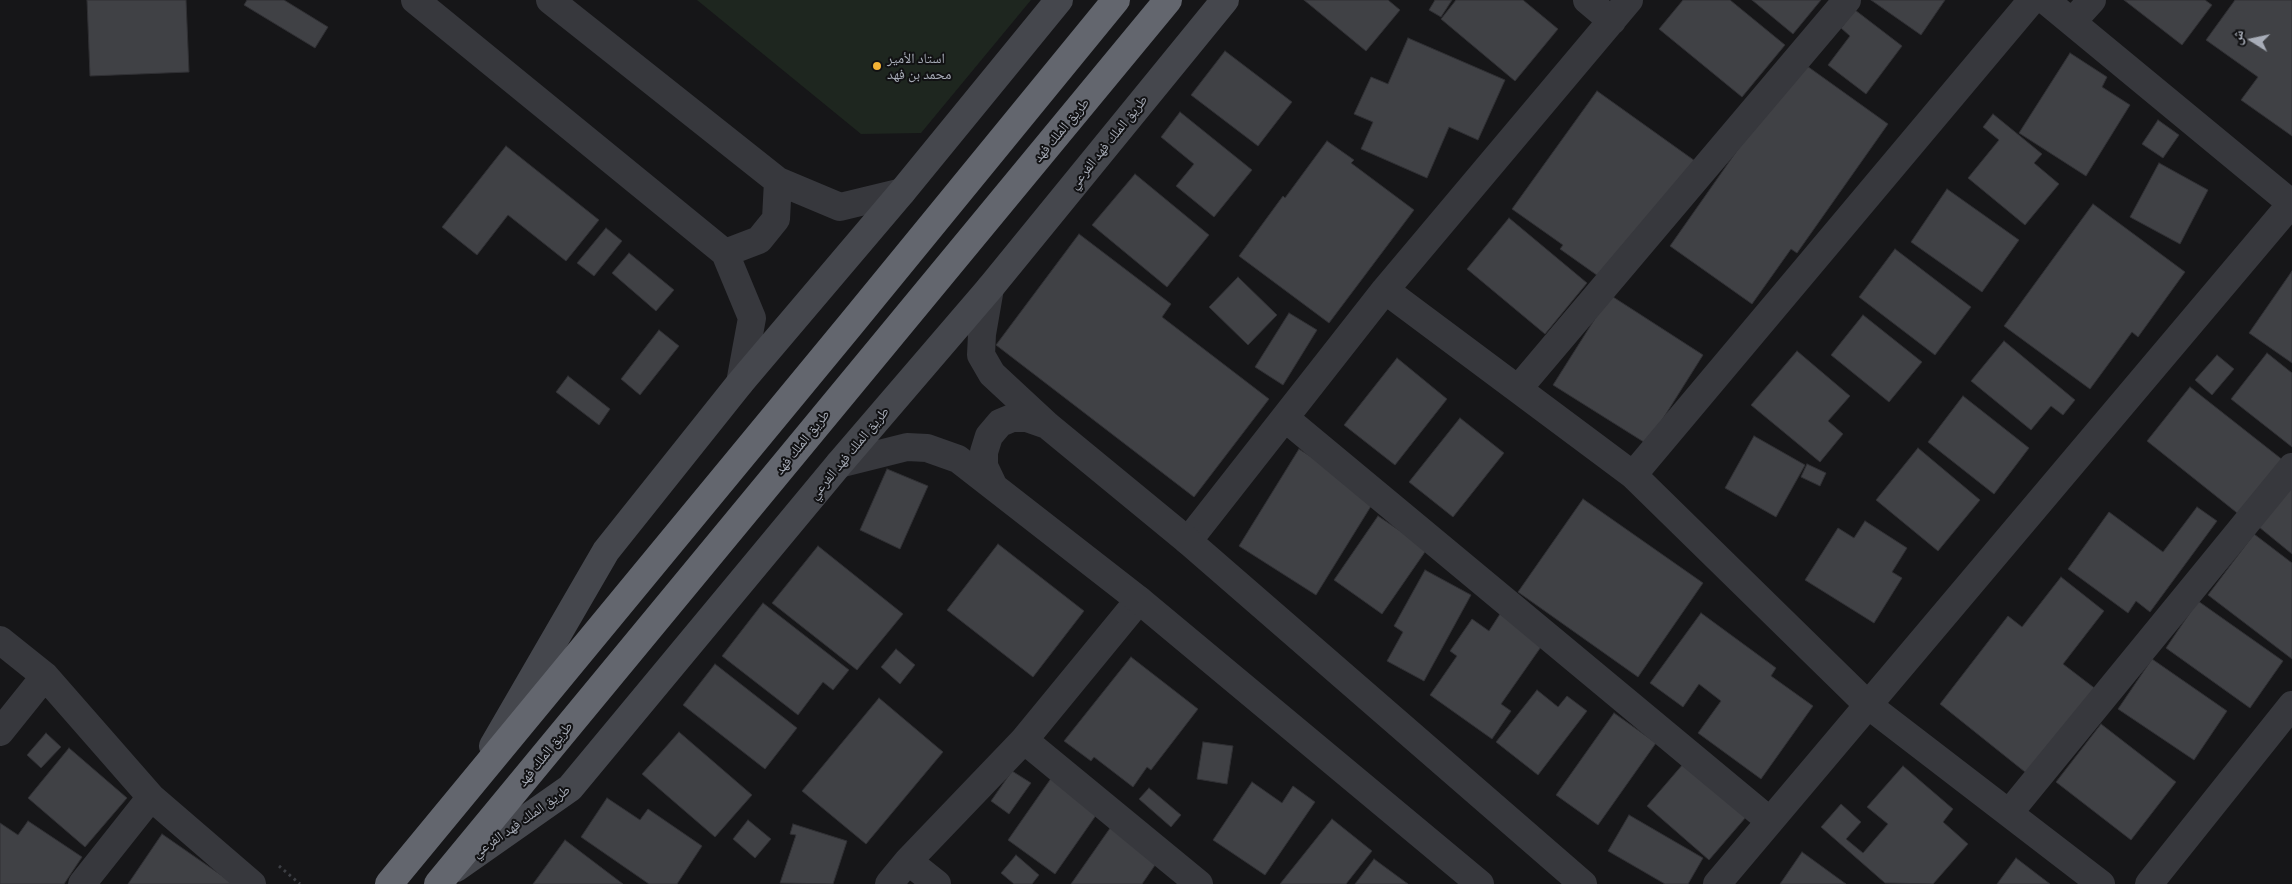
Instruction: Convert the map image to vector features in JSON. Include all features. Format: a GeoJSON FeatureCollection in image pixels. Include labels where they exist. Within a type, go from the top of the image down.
{"type":"FeatureCollection","features":[{"type":"Feature","properties":{"kind":"highway"},"geometry":{"type":"LineString","coordinates":[[388,884],[466,792],[1116,0]]}},
{"type":"Feature","properties":{"kind":"highway","name":"طريق الملك فهد"},"geometry":{"type":"LineString","coordinates":[[441,880],[1168,0]]}},
{"type":"Feature","properties":{"kind":"main road"},"geometry":{"type":"LineString","coordinates":[[466,792],[606,551],[740,383],[902,192],[1059,0]]}},
{"type":"Feature","properties":{"kind":"main road","name":"طريق الملك فهد الفرعي"},"geometry":{"type":"LineString","coordinates":[[441,880],[570,788],[839,464],[990,288],[1225,0]]}},
{"type":"Feature","properties":{"kind":"street"},"geometry":{"type":"LineString","coordinates":[[415,0],[725,253],[752,318],[740,383]]}},
{"type":"Feature","properties":{"kind":"street"},"geometry":{"type":"LineString","coordinates":[[550,0],[778,181],[840,207],[902,192]]}},
{"type":"Feature","properties":{"kind":"street"},"geometry":{"type":"LineString","coordinates":[[1586,0],[1612,21]]}},
{"type":"Feature","properties":{"kind":"street"},"geometry":{"type":"LineString","coordinates":[[1188,540],[1386,290],[1629,0]]}},
{"type":"Feature","properties":{"kind":"street"},"geometry":{"type":"LineString","coordinates":[[1518,390],[1847,0]]}},
{"type":"Feature","properties":{"kind":"street"},"geometry":{"type":"LineString","coordinates":[[1632,475],[2032,0]]}},
{"type":"Feature","properties":{"kind":"street"},"geometry":{"type":"LineString","coordinates":[[1717,884],[2292,204],[2045,0]]}},
{"type":"Feature","properties":{"kind":"street"},"geometry":{"type":"LineString","coordinates":[[2072,22],[2092,0]]}},
{"type":"Feature","properties":{"kind":"street"},"geometry":{"type":"LineString","coordinates":[[725,253],[759,240],[776,218],[778,181]]}},
{"type":"Feature","properties":{"kind":"street"},"geometry":{"type":"LineString","coordinates":[[990,288],[982,334],[982,355],[992,374],[1047,425],[1188,540],[1583,884]]}},
{"type":"Feature","properties":{"kind":"street"},"geometry":{"type":"LineString","coordinates":[[1386,290],[1632,475],[1868,705],[2102,884]]}},
{"type":"Feature","properties":{"kind":"street"},"geometry":{"type":"LineString","coordinates":[[994,487],[984,466],[984,452],[989,436],[1000,424],[1012,418],[1027,418],[1047,425]]}},
{"type":"Feature","properties":{"kind":"street"},"geometry":{"type":"LineString","coordinates":[[1285,418],[1770,821]]}},
{"type":"Feature","properties":{"kind":"street"},"geometry":{"type":"LineString","coordinates":[[839,464],[906,447],[927,448],[958,459],[1140,600],[1480,884]]}},
{"type":"Feature","properties":{"kind":"street"},"geometry":{"type":"LineString","coordinates":[[2010,813],[2292,467]]}},
{"type":"Feature","properties":{"kind":"street"},"geometry":{"type":"LineString","coordinates":[[889,884],[908,861],[1024,740],[1140,600]]}},
{"type":"Feature","properties":{"kind":"street"},"geometry":{"type":"LineString","coordinates":[[0,640],[45,676],[151,797],[252,884]]}},
{"type":"Feature","properties":{"kind":"street"},"geometry":{"type":"LineString","coordinates":[[0,732],[45,676]]}},
{"type":"Feature","properties":{"kind":"street"},"geometry":{"type":"LineString","coordinates":[[2149,884],[2292,705]]}},
{"type":"Feature","properties":{"kind":"street"},"geometry":{"type":"LineString","coordinates":[[1024,740],[1200,884]]}},
{"type":"Feature","properties":{"kind":"street"},"geometry":{"type":"LineString","coordinates":[[82,884],[151,797]]}},
{"type":"Feature","properties":{"kind":"street"},"geometry":{"type":"LineString","coordinates":[[908,861],[937,884]]}},
{"type":"Feature","properties":{"kind":"shaded area","name":"استاد الأمير محمد بن فهد"},"geometry":{"type":"Polygon","coordinates":[[[697,0],[1031,0],[921,133],[861,134],[697,0]]]}},
{"type":"Feature","properties":{"kind":"building"},"geometry":{"type":"Polygon","coordinates":[[[87,0],[186,0],[189,72],[90,76],[87,0]]]}},
{"type":"Feature","properties":{"kind":"building"},"geometry":{"type":"Polygon","coordinates":[[[247,0],[284,0],[328,27],[315,48],[244,5],[247,0]]]}},
{"type":"Feature","properties":{"kind":"building"},"geometry":{"type":"Polygon","coordinates":[[[1304,0],[1388,0],[1400,10],[1366,51],[1304,0]]]}},
{"type":"Feature","properties":{"kind":"building"},"geometry":{"type":"Polygon","coordinates":[[[1435,0],[1452,0],[1441,17],[1429,10],[1435,0]]]}},
{"type":"Feature","properties":{"kind":"building"},"geometry":{"type":"Polygon","coordinates":[[[1456,0],[1523,0],[1558,29],[1515,81],[1441,19],[1456,0]]]}},
{"type":"Feature","properties":{"kind":"building"},"geometry":{"type":"Polygon","coordinates":[[[1683,0],[1730,0],[1785,45],[1742,97],[1659,29],[1683,0]]]}},
{"type":"Feature","properties":{"kind":"building"},"geometry":{"type":"Polygon","coordinates":[[[1752,0],[1821,0],[1793,34],[1752,0]]]}},
{"type":"Feature","properties":{"kind":"building"},"geometry":{"type":"Polygon","coordinates":[[[1871,0],[1945,0],[1921,35],[1871,0]]]}},
{"type":"Feature","properties":{"kind":"building"},"geometry":{"type":"Polygon","coordinates":[[[2124,0],[2205,0],[2212,5],[2182,45],[2124,0]]]}},
{"type":"Feature","properties":{"kind":"building"},"geometry":{"type":"Polygon","coordinates":[[[2235,0],[2292,0],[2292,136],[2241,100],[2258,77],[2206,40],[2235,0]]]}},
{"type":"Feature","properties":{"kind":"building"},"geometry":{"type":"Polygon","coordinates":[[[1855,10],[1902,46],[1866,94],[1828,65],[1850,36],[1841,28],[1855,10]]]}},
{"type":"Feature","properties":{"kind":"building"},"geometry":{"type":"Polygon","coordinates":[[[1408,38],[1505,80],[1478,140],[1449,127],[1427,178],[1361,149],[1373,122],[1354,114],[1371,77],[1388,84],[1408,38]]]}},
{"type":"Feature","properties":{"kind":"building"},"geometry":{"type":"Polygon","coordinates":[[[1225,51],[1292,102],[1258,146],[1191,95],[1225,51]]]}},
{"type":"Feature","properties":{"kind":"building"},"geometry":{"type":"Polygon","coordinates":[[[2070,53],[2107,77],[2102,87],[2130,105],[2086,176],[2019,133],[2070,53]]]}},
{"type":"Feature","properties":{"kind":"building"},"geometry":{"type":"Polygon","coordinates":[[[1800,61],[1888,124],[1797,253],[1791,249],[1752,304],[1670,246],[1800,61]]]}},
{"type":"Feature","properties":{"kind":"building"},"geometry":{"type":"Polygon","coordinates":[[[1597,91],[1695,161],[1608,283],[1560,249],[1563,245],[1512,209],[1597,91]]]}},
{"type":"Feature","properties":{"kind":"building"},"geometry":{"type":"Polygon","coordinates":[[[1180,112],[1252,170],[1214,217],[1176,186],[1194,164],[1161,137],[1180,112]]]}},
{"type":"Feature","properties":{"kind":"building"},"geometry":{"type":"Polygon","coordinates":[[[1993,114],[2042,154],[2034,163],[2059,184],[2025,225],[1968,178],[1999,140],[1983,127],[1993,114]]]}},
{"type":"Feature","properties":{"kind":"building"},"geometry":{"type":"Polygon","coordinates":[[[2158,120],[2179,135],[2163,158],[2142,144],[2158,120]]]}},
{"type":"Feature","properties":{"kind":"building"},"geometry":{"type":"Polygon","coordinates":[[[1327,141],[1354,160],[1351,163],[1414,210],[1329,323],[1239,256],[1283,196],[1285,198],[1327,141]]]}},
{"type":"Feature","properties":{"kind":"building"},"geometry":{"type":"Polygon","coordinates":[[[506,146],[599,220],[566,261],[508,215],[477,255],[442,227],[506,146]]]}},
{"type":"Feature","properties":{"kind":"building"},"geometry":{"type":"Polygon","coordinates":[[[2159,163],[2208,190],[2180,244],[2130,217],[2159,163]]]}},
{"type":"Feature","properties":{"kind":"building"},"geometry":{"type":"Polygon","coordinates":[[[1135,174],[1209,235],[1167,287],[1092,225],[1135,174]]]}},
{"type":"Feature","properties":{"kind":"building"},"geometry":{"type":"Polygon","coordinates":[[[1947,189],[2019,240],[1982,292],[1911,242],[1947,189]]]}},
{"type":"Feature","properties":{"kind":"building"},"geometry":{"type":"Polygon","coordinates":[[[2093,204],[2185,272],[2138,337],[2132,332],[2090,389],[2004,326],[2093,204]]]}},
{"type":"Feature","properties":{"kind":"building"},"geometry":{"type":"Polygon","coordinates":[[[1509,218],[1587,283],[1545,334],[1467,269],[1509,218]]]}},
{"type":"Feature","properties":{"kind":"building"},"geometry":{"type":"Polygon","coordinates":[[[606,228],[622,241],[594,276],[577,263],[606,228]]]}},
{"type":"Feature","properties":{"kind":"building"},"geometry":{"type":"Polygon","coordinates":[[[1079,234],[1171,304],[1162,317],[1269,399],[1194,497],[996,345],[1079,234]]]}},
{"type":"Feature","properties":{"kind":"building"},"geometry":{"type":"Polygon","coordinates":[[[1895,249],[1971,307],[1935,355],[1859,297],[1895,249]]]}},
{"type":"Feature","properties":{"kind":"building"},"geometry":{"type":"Polygon","coordinates":[[[629,253],[674,290],[656,311],[612,273],[629,253]]]}},
{"type":"Feature","properties":{"kind":"building"},"geometry":{"type":"Polygon","coordinates":[[[2292,271],[2292,363],[2249,333],[2292,271]]]}},
{"type":"Feature","properties":{"kind":"building"},"geometry":{"type":"Polygon","coordinates":[[[1238,277],[1277,315],[1248,345],[1209,307],[1238,277]]]}},
{"type":"Feature","properties":{"kind":"building"},"geometry":{"type":"Polygon","coordinates":[[[1610,295],[1703,355],[1647,444],[1553,385],[1610,295]]]}},
{"type":"Feature","properties":{"kind":"building"},"geometry":{"type":"Polygon","coordinates":[[[1289,313],[1317,330],[1283,385],[1255,367],[1289,313]]]}},
{"type":"Feature","properties":{"kind":"building"},"geometry":{"type":"Polygon","coordinates":[[[1863,315],[1922,362],[1889,402],[1831,355],[1863,315]]]}},
{"type":"Feature","properties":{"kind":"building"},"geometry":{"type":"Polygon","coordinates":[[[659,330],[679,346],[640,395],[621,379],[659,330]]]}},
{"type":"Feature","properties":{"kind":"building"},"geometry":{"type":"Polygon","coordinates":[[[2004,341],[2075,400],[2063,415],[2051,406],[2031,430],[1971,381],[2004,341]]]}},
{"type":"Feature","properties":{"kind":"building"},"geometry":{"type":"Polygon","coordinates":[[[1797,351],[1850,396],[1828,421],[1843,434],[1820,462],[1751,405],[1797,351]]]}},
{"type":"Feature","properties":{"kind":"building"},"geometry":{"type":"Polygon","coordinates":[[[2267,353],[2292,373],[2292,447],[2231,399],[2267,353]]]}},
{"type":"Feature","properties":{"kind":"building"},"geometry":{"type":"Polygon","coordinates":[[[2217,355],[2234,369],[2212,395],[2195,380],[2217,355]]]}},
{"type":"Feature","properties":{"kind":"building"},"geometry":{"type":"Polygon","coordinates":[[[1397,358],[1447,399],[1395,465],[1344,425],[1397,358]]]}},
{"type":"Feature","properties":{"kind":"building"},"geometry":{"type":"Polygon","coordinates":[[[568,376],[610,409],[599,425],[556,392],[568,376]]]}},
{"type":"Feature","properties":{"kind":"building"},"geometry":{"type":"Polygon","coordinates":[[[2190,387],[2284,461],[2241,516],[2147,441],[2190,387]]]}},
{"type":"Feature","properties":{"kind":"building"},"geometry":{"type":"Polygon","coordinates":[[[1963,396],[2029,448],[1994,494],[1928,442],[1963,396]]]}},
{"type":"Feature","properties":{"kind":"building"},"geometry":{"type":"Polygon","coordinates":[[[1460,418],[1504,453],[1453,517],[1409,482],[1460,418]]]}},
{"type":"Feature","properties":{"kind":"building"},"geometry":{"type":"Polygon","coordinates":[[[1754,436],[1805,465],[1776,517],[1725,488],[1754,436]]]}},
{"type":"Feature","properties":{"kind":"building"},"geometry":{"type":"Polygon","coordinates":[[[1918,448],[1980,500],[1938,551],[1876,500],[1918,448]]]}},
{"type":"Feature","properties":{"kind":"building"},"geometry":{"type":"Polygon","coordinates":[[[1299,449],[1376,498],[1316,595],[1239,546],[1299,449]]]}},
{"type":"Feature","properties":{"kind":"building"},"geometry":{"type":"Polygon","coordinates":[[[1807,464],[1826,473],[1820,486],[1801,477],[1807,464]]]}},
{"type":"Feature","properties":{"kind":"building"},"geometry":{"type":"Polygon","coordinates":[[[887,469],[928,486],[900,549],[860,530],[887,469]]]}},
{"type":"Feature","properties":{"kind":"building"},"geometry":{"type":"Polygon","coordinates":[[[2292,487],[2292,554],[2259,527],[2292,487]]]}},
{"type":"Feature","properties":{"kind":"building"},"geometry":{"type":"Polygon","coordinates":[[[1583,499],[1703,583],[1638,677],[1518,592],[1583,499]]]}},
{"type":"Feature","properties":{"kind":"building"},"geometry":{"type":"Polygon","coordinates":[[[2197,507],[2217,521],[2150,612],[2136,601],[2128,613],[2068,569],[2109,512],[2163,552],[2197,507]]]}},
{"type":"Feature","properties":{"kind":"building"},"geometry":{"type":"Polygon","coordinates":[[[1378,516],[1427,549],[1382,614],[1334,580],[1378,516]]]}},
{"type":"Feature","properties":{"kind":"building"},"geometry":{"type":"Polygon","coordinates":[[[1865,521],[1907,548],[1892,572],[1902,578],[1874,623],[1805,580],[1838,528],[1854,538],[1865,521]]]}},
{"type":"Feature","properties":{"kind":"building"},"geometry":{"type":"Polygon","coordinates":[[[2254,534],[2292,563],[2292,659],[2208,595],[2254,534]]]}},
{"type":"Feature","properties":{"kind":"building"},"geometry":{"type":"Polygon","coordinates":[[[998,544],[1084,611],[1033,677],[947,610],[998,544]]]}},
{"type":"Feature","properties":{"kind":"building"},"geometry":{"type":"Polygon","coordinates":[[[818,546],[903,614],[857,670],[772,603],[818,546]]]}},
{"type":"Feature","properties":{"kind":"building"},"geometry":{"type":"Polygon","coordinates":[[[1425,570],[1471,595],[1424,681],[1387,661],[1403,632],[1394,626],[1425,570]]]}},
{"type":"Feature","properties":{"kind":"building"},"geometry":{"type":"Polygon","coordinates":[[[2061,577],[2104,611],[2063,664],[2097,690],[2030,776],[1940,704],[2008,616],[2022,627],[2061,577]]]}},
{"type":"Feature","properties":{"kind":"building"},"geometry":{"type":"Polygon","coordinates":[[[2198,601],[2283,661],[2250,708],[2166,648],[2198,601]]]}},
{"type":"Feature","properties":{"kind":"building"},"geometry":{"type":"Polygon","coordinates":[[[763,603],[849,670],[833,690],[823,682],[798,715],[722,656],[763,603]]]}},
{"type":"Feature","properties":{"kind":"building"},"geometry":{"type":"Polygon","coordinates":[[[1701,613],[1776,668],[1771,676],[1813,706],[1761,779],[1698,733],[1721,701],[1699,684],[1683,707],[1650,683],[1701,613]]]}},
{"type":"Feature","properties":{"kind":"building"},"geometry":{"type":"Polygon","coordinates":[[[1500,614],[1543,644],[1501,704],[1511,711],[1492,739],[1430,695],[1457,656],[1450,651],[1472,619],[1489,631],[1500,614]]]}},
{"type":"Feature","properties":{"kind":"building"},"geometry":{"type":"Polygon","coordinates":[[[896,649],[915,665],[900,684],[881,667],[896,649]]]}},
{"type":"Feature","properties":{"kind":"building"},"geometry":{"type":"Polygon","coordinates":[[[1131,657],[1198,709],[1151,770],[1147,767],[1133,787],[1094,757],[1091,761],[1064,741],[1131,657]]]}},
{"type":"Feature","properties":{"kind":"building"},"geometry":{"type":"Polygon","coordinates":[[[2152,659],[2227,711],[2194,760],[2118,709],[2152,659]]]}},
{"type":"Feature","properties":{"kind":"building"},"geometry":{"type":"Polygon","coordinates":[[[715,664],[797,728],[765,769],[683,705],[715,664]]]}},
{"type":"Feature","properties":{"kind":"building"},"geometry":{"type":"Polygon","coordinates":[[[1537,690],[1558,707],[1567,696],[1587,711],[1538,775],[1496,742],[1537,690]]]}},
{"type":"Feature","properties":{"kind":"building"},"geometry":{"type":"Polygon","coordinates":[[[879,698],[943,752],[866,844],[802,791],[879,698]]]}},
{"type":"Feature","properties":{"kind":"building"},"geometry":{"type":"Polygon","coordinates":[[[1614,713],[1656,743],[1598,825],[1556,795],[1614,713]]]}},
{"type":"Feature","properties":{"kind":"building"},"geometry":{"type":"Polygon","coordinates":[[[2101,724],[2176,782],[2131,840],[2056,782],[2101,724]]]}},
{"type":"Feature","properties":{"kind":"building"},"geometry":{"type":"Polygon","coordinates":[[[679,732],[752,795],[715,837],[642,774],[679,732]]]}},
{"type":"Feature","properties":{"kind":"building"},"geometry":{"type":"Polygon","coordinates":[[[46,733],[61,747],[41,768],[27,755],[46,733]]]}},
{"type":"Feature","properties":{"kind":"building"},"geometry":{"type":"Polygon","coordinates":[[[1203,742],[1233,746],[1227,784],[1197,779],[1203,742]]]}},
{"type":"Feature","properties":{"kind":"building"},"geometry":{"type":"Polygon","coordinates":[[[69,748],[127,798],[85,847],[28,798],[69,748]]]}},
{"type":"Feature","properties":{"kind":"building"},"geometry":{"type":"Polygon","coordinates":[[[1690,756],[1752,810],[1709,860],[1647,806],[1690,756]]]}},
{"type":"Feature","properties":{"kind":"building"},"geometry":{"type":"Polygon","coordinates":[[[1903,766],[1953,809],[1943,822],[1968,844],[1933,884],[1885,883],[1821,827],[1841,804],[1861,822],[1846,839],[1863,853],[1888,824],[1867,807],[1903,766]]]}},
{"type":"Feature","properties":{"kind":"building"},"geometry":{"type":"Polygon","coordinates":[[[1012,771],[1031,783],[1009,814],[991,801],[1012,771]]]}},
{"type":"Feature","properties":{"kind":"building"},"geometry":{"type":"Polygon","coordinates":[[[1052,777],[1099,811],[1055,874],[1008,840],[1052,777]]]}},
{"type":"Feature","properties":{"kind":"building"},"geometry":{"type":"Polygon","coordinates":[[[1252,782],[1282,803],[1293,786],[1315,802],[1265,875],[1213,840],[1252,782]]]}},
{"type":"Feature","properties":{"kind":"building"},"geometry":{"type":"Polygon","coordinates":[[[1149,788],[1181,815],[1171,827],[1139,799],[1149,788]]]}},
{"type":"Feature","properties":{"kind":"building"},"geometry":{"type":"Polygon","coordinates":[[[607,798],[640,820],[648,809],[702,846],[677,884],[649,884],[581,837],[607,798]]]}},
{"type":"Feature","properties":{"kind":"building"},"geometry":{"type":"Polygon","coordinates":[[[1629,815],[1703,858],[1688,884],[1665,884],[1608,851],[1629,815]]]}},
{"type":"Feature","properties":{"kind":"building"},"geometry":{"type":"Polygon","coordinates":[[[1332,819],[1372,851],[1346,884],[1280,884],[1332,819]]]}},
{"type":"Feature","properties":{"kind":"building"},"geometry":{"type":"Polygon","coordinates":[[[748,820],[771,839],[755,858],[733,839],[748,820]]]}},
{"type":"Feature","properties":{"kind":"building"},"geometry":{"type":"Polygon","coordinates":[[[28,821],[82,857],[64,884],[0,884],[0,823],[18,835],[28,821]]]}},
{"type":"Feature","properties":{"kind":"building"},"geometry":{"type":"Polygon","coordinates":[[[1115,821],[1162,855],[1142,884],[1071,884],[1115,821]]]}},
{"type":"Feature","properties":{"kind":"building"},"geometry":{"type":"Polygon","coordinates":[[[793,824],[847,841],[833,884],[780,883],[796,835],[790,834],[793,824]]]}},
{"type":"Feature","properties":{"kind":"building"},"geometry":{"type":"Polygon","coordinates":[[[162,834],[234,884],[128,884],[162,834]]]}},
{"type":"Feature","properties":{"kind":"building"},"geometry":{"type":"Polygon","coordinates":[[[565,840],[623,884],[533,884],[565,840]]]}},
{"type":"Feature","properties":{"kind":"building"},"geometry":{"type":"Polygon","coordinates":[[[1802,852],[1846,884],[1780,884],[1802,852]]]}},
{"type":"Feature","properties":{"kind":"building"},"geometry":{"type":"Polygon","coordinates":[[[1016,855],[1039,875],[1032,884],[1014,884],[1001,873],[1016,855]]]}},
{"type":"Feature","properties":{"kind":"building"},"geometry":{"type":"Polygon","coordinates":[[[2016,858],[2050,884],[1997,884],[2016,858]]]}},
{"type":"Feature","properties":{"kind":"building"},"geometry":{"type":"Polygon","coordinates":[[[1374,859],[1408,884],[1355,884],[1374,859]]]}},
{"type":"Feature","properties":{"kind":"place","name":"استاد الأمير محمد بن فهد"},"geometry":{"type":"Point","coordinates":[877,66]}}]}
